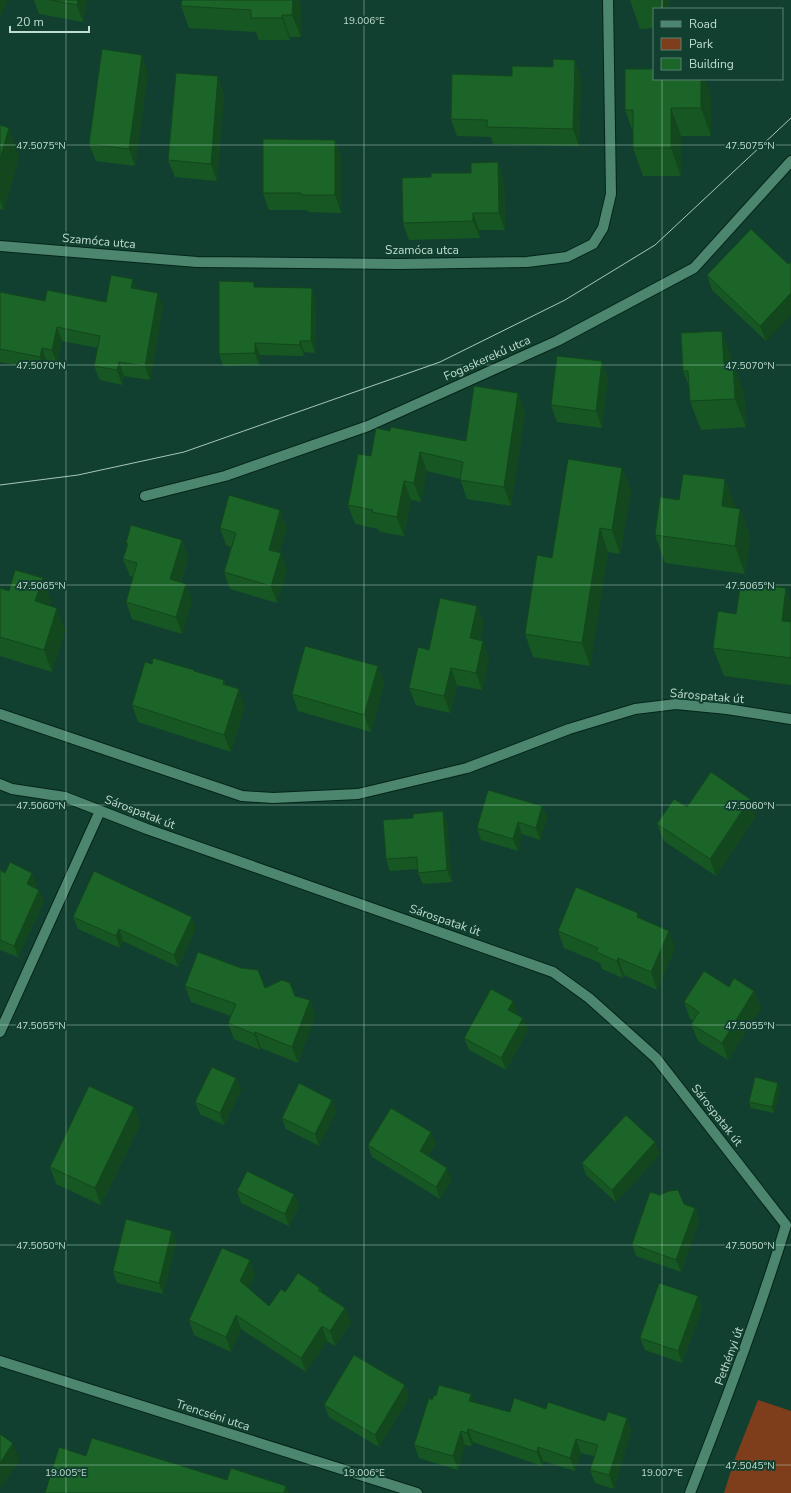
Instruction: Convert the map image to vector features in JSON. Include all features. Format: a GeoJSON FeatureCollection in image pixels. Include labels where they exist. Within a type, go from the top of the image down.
{"type":"FeatureCollection","features":[{"type":"Feature","properties":{"kind":"street","name":"Szamóca utca"},"geometry":{"type":"LineString","coordinates":[[0,246],[197,262],[431,264],[526,262],[567,257],[593,244],[603,228],[611,194],[608,0]]}},
{"type":"Feature","properties":{"kind":"street","name":"Fogaskerekű utca"},"geometry":{"type":"LineString","coordinates":[[145,496],[225,476],[368,426],[557,341],[694,268],[791,161]]}},
{"type":"Feature","properties":{"kind":"street","name":"Sárospatak út"},"geometry":{"type":"LineString","coordinates":[[0,714],[242,796],[273,798],[358,794],[460,770],[569,729],[635,709],[676,704],[727,709],[791,719]]}},
{"type":"Feature","properties":{"kind":"street","name":"Sárospatak út"},"geometry":{"type":"LineString","coordinates":[[0,784],[12,789],[65,797],[161,834],[553,972],[588,998],[656,1058],[786,1225]]}},
{"type":"Feature","properties":{"kind":"street"},"geometry":{"type":"LineString","coordinates":[[0,1032],[100,811]]}},
{"type":"Feature","properties":{"kind":"street","name":"Pethényi út"},"geometry":{"type":"LineString","coordinates":[[690,1493],[736,1376],[773,1269],[786,1225]]}},
{"type":"Feature","properties":{"kind":"street","name":"Trencséni utca"},"geometry":{"type":"LineString","coordinates":[[0,1361],[417,1493]]}},
{"type":"Feature","properties":{"kind":"green space"},"geometry":{"type":"Polygon","coordinates":[[[758,1400],[791,1411],[791,1493],[724,1493],[734,1461],[758,1400]]]}},
{"type":"Feature","properties":{"kind":"building"},"geometry":{"type":"Polygon","coordinates":[[[50,0],[78,0],[77,5],[50,0]]]}},
{"type":"Feature","properties":{"kind":"building"},"geometry":{"type":"Polygon","coordinates":[[[182,0],[293,0],[292,15],[282,15],[282,18],[251,18],[251,10],[181,6],[182,0]]]}},
{"type":"Feature","properties":{"kind":"building"},"geometry":{"type":"Polygon","coordinates":[[[102,49],[142,55],[129,149],[89,144],[102,49]]]}},
{"type":"Feature","properties":{"kind":"building"},"geometry":{"type":"Polygon","coordinates":[[[553,59],[575,60],[573,129],[487,127],[487,120],[451,119],[452,74],[512,76],[512,66],[553,67],[553,59]]]}},
{"type":"Feature","properties":{"kind":"building"},"geometry":{"type":"Polygon","coordinates":[[[625,69],[653,69],[653,80],[701,80],[701,108],[671,108],[671,148],[633,148],[633,110],[625,110],[625,69]]]}},
{"type":"Feature","properties":{"kind":"building"},"geometry":{"type":"Polygon","coordinates":[[[176,73],[218,76],[211,164],[168,160],[176,73]]]}},
{"type":"Feature","properties":{"kind":"building"},"geometry":{"type":"Polygon","coordinates":[[[0,125],[9,128],[0,159],[0,125]]]}},
{"type":"Feature","properties":{"kind":"building"},"geometry":{"type":"Polygon","coordinates":[[[263,139],[335,140],[335,195],[263,193],[263,139]]]}},
{"type":"Feature","properties":{"kind":"building"},"geometry":{"type":"Polygon","coordinates":[[[498,162],[499,213],[473,213],[473,221],[403,223],[402,178],[431,177],[431,173],[471,173],[471,163],[498,162]]]}},
{"type":"Feature","properties":{"kind":"building"},"geometry":{"type":"Polygon","coordinates":[[[751,229],[788,264],[791,262],[791,293],[760,326],[707,275],[751,229]]]}},
{"type":"Feature","properties":{"kind":"building"},"geometry":{"type":"Polygon","coordinates":[[[111,275],[133,279],[131,288],[158,293],[145,366],[119,362],[117,370],[94,366],[100,336],[57,327],[52,350],[42,348],[40,357],[0,349],[0,292],[45,301],[47,290],[106,302],[111,275]]]}},
{"type":"Feature","properties":{"kind":"building"},"geometry":{"type":"Polygon","coordinates":[[[219,281],[254,282],[254,287],[312,288],[311,341],[300,341],[300,345],[255,343],[255,353],[219,354],[219,281]]]}},
{"type":"Feature","properties":{"kind":"building"},"geometry":{"type":"Polygon","coordinates":[[[722,331],[724,365],[733,364],[735,399],[690,401],[688,371],[683,371],[681,333],[722,331]]]}},
{"type":"Feature","properties":{"kind":"building"},"geometry":{"type":"Polygon","coordinates":[[[557,356],[602,361],[596,411],[551,405],[557,356]]]}},
{"type":"Feature","properties":{"kind":"building"},"geometry":{"type":"Polygon","coordinates":[[[474,386],[518,393],[504,487],[460,480],[463,462],[420,452],[414,483],[404,481],[397,517],[348,505],[358,454],[371,456],[376,428],[390,431],[391,427],[466,441],[474,386]]]}},
{"type":"Feature","properties":{"kind":"building"},"geometry":{"type":"Polygon","coordinates":[[[568,459],[622,468],[612,530],[600,528],[582,643],[525,634],[537,555],[552,558],[568,459]]]}},
{"type":"Feature","properties":{"kind":"building"},"geometry":{"type":"Polygon","coordinates":[[[683,474],[725,479],[722,506],[740,509],[735,546],[655,535],[660,497],[679,500],[683,474]]]}},
{"type":"Feature","properties":{"kind":"building"},"geometry":{"type":"Polygon","coordinates":[[[229,495],[280,510],[269,550],[281,553],[271,586],[224,572],[236,533],[220,528],[229,495]]]}},
{"type":"Feature","properties":{"kind":"building"},"geometry":{"type":"Polygon","coordinates":[[[131,525],[182,540],[170,579],[186,584],[176,617],[126,602],[137,563],[123,559],[128,544],[126,543],[131,525]]]}},
{"type":"Feature","properties":{"kind":"building"},"geometry":{"type":"Polygon","coordinates":[[[15,570],[43,578],[35,601],[57,608],[44,650],[0,637],[0,588],[9,591],[15,570]]]}},
{"type":"Feature","properties":{"kind":"building"},"geometry":{"type":"Polygon","coordinates":[[[741,582],[786,588],[782,621],[791,622],[791,658],[713,648],[718,611],[736,614],[741,582]]]}},
{"type":"Feature","properties":{"kind":"building"},"geometry":{"type":"Polygon","coordinates":[[[440,598],[477,606],[470,638],[483,641],[476,673],[451,668],[444,696],[409,688],[418,647],[429,650],[440,598]]]}},
{"type":"Feature","properties":{"kind":"building"},"geometry":{"type":"Polygon","coordinates":[[[305,646],[378,666],[364,715],[292,694],[305,646]]]}},
{"type":"Feature","properties":{"kind":"building"},"geometry":{"type":"Polygon","coordinates":[[[153,658],[224,680],[223,684],[239,689],[224,735],[132,705],[145,662],[152,664],[153,658]]]}},
{"type":"Feature","properties":{"kind":"building"},"geometry":{"type":"Polygon","coordinates":[[[711,772],[750,799],[710,859],[657,824],[674,799],[687,807],[711,772]]]}},
{"type":"Feature","properties":{"kind":"building"},"geometry":{"type":"Polygon","coordinates":[[[488,790],[542,806],[536,828],[518,822],[513,839],[477,828],[488,790]]]}},
{"type":"Feature","properties":{"kind":"building"},"geometry":{"type":"Polygon","coordinates":[[[443,811],[447,870],[418,873],[417,857],[386,859],[383,820],[413,818],[413,814],[443,811]]]}},
{"type":"Feature","properties":{"kind":"building"},"geometry":{"type":"Polygon","coordinates":[[[10,862],[32,873],[27,884],[39,890],[14,946],[0,940],[0,870],[5,873],[10,862]]]}},
{"type":"Feature","properties":{"kind":"building"},"geometry":{"type":"Polygon","coordinates":[[[94,871],[192,917],[174,955],[119,929],[116,936],[73,917],[94,871]]]}},
{"type":"Feature","properties":{"kind":"building"},"geometry":{"type":"Polygon","coordinates":[[[576,887],[638,913],[637,917],[669,931],[651,972],[618,958],[617,961],[596,952],[598,948],[558,931],[576,887]]]}},
{"type":"Feature","properties":{"kind":"building"},"geometry":{"type":"Polygon","coordinates":[[[198,952],[241,968],[258,970],[265,988],[282,980],[290,983],[295,996],[310,1000],[292,1047],[228,1023],[236,1004],[185,986],[198,952]]]}},
{"type":"Feature","properties":{"kind":"building"},"geometry":{"type":"Polygon","coordinates":[[[704,971],[729,987],[734,978],[754,991],[722,1043],[691,1024],[699,1012],[684,1002],[704,971]]]}},
{"type":"Feature","properties":{"kind":"building"},"geometry":{"type":"Polygon","coordinates":[[[491,989],[513,1001],[508,1010],[523,1018],[501,1058],[464,1038],[491,989]]]}},
{"type":"Feature","properties":{"kind":"building"},"geometry":{"type":"Polygon","coordinates":[[[212,1067],[236,1078],[220,1113],[195,1102],[212,1067]]]}},
{"type":"Feature","properties":{"kind":"building"},"geometry":{"type":"Polygon","coordinates":[[[755,1077],[778,1083],[772,1107],[749,1102],[755,1077]]]}},
{"type":"Feature","properties":{"kind":"building"},"geometry":{"type":"Polygon","coordinates":[[[299,1083],[332,1100],[315,1134],[282,1118],[299,1083]]]}},
{"type":"Feature","properties":{"kind":"building"},"geometry":{"type":"Polygon","coordinates":[[[89,1086],[134,1107],[95,1188],[50,1167],[89,1086]]]}},
{"type":"Feature","properties":{"kind":"building"},"geometry":{"type":"Polygon","coordinates":[[[391,1108],[431,1132],[420,1151],[447,1168],[436,1187],[368,1145],[391,1108]]]}},
{"type":"Feature","properties":{"kind":"building"},"geometry":{"type":"Polygon","coordinates":[[[626,1115],[655,1142],[612,1190],[582,1163],[626,1115]]]}},
{"type":"Feature","properties":{"kind":"building"},"geometry":{"type":"Polygon","coordinates":[[[247,1171],[294,1194],[285,1214],[237,1191],[247,1171]]]}},
{"type":"Feature","properties":{"kind":"building"},"geometry":{"type":"Polygon","coordinates":[[[678,1190],[684,1204],[695,1208],[676,1260],[632,1244],[650,1192],[660,1195],[669,1191],[678,1190]]]}},
{"type":"Feature","properties":{"kind":"building"},"geometry":{"type":"Polygon","coordinates":[[[126,1219],[172,1231],[159,1283],[113,1271],[126,1219]]]}},
{"type":"Feature","properties":{"kind":"building"},"geometry":{"type":"Polygon","coordinates":[[[222,1248],[250,1260],[240,1281],[269,1306],[281,1289],[285,1292],[298,1273],[320,1288],[318,1290],[345,1308],[330,1331],[322,1326],[301,1358],[236,1315],[226,1337],[189,1320],[222,1248]]]}},
{"type":"Feature","properties":{"kind":"building"},"geometry":{"type":"Polygon","coordinates":[[[659,1283],[698,1296],[678,1351],[640,1338],[659,1283]]]}},
{"type":"Feature","properties":{"kind":"building"},"geometry":{"type":"Polygon","coordinates":[[[354,1355],[405,1385],[375,1435],[324,1405],[354,1355]]]}},
{"type":"Feature","properties":{"kind":"building"},"geometry":{"type":"Polygon","coordinates":[[[439,1385],[471,1394],[469,1401],[510,1412],[514,1398],[546,1409],[548,1402],[605,1421],[608,1412],[627,1418],[609,1475],[590,1470],[598,1445],[576,1439],[570,1458],[538,1447],[537,1452],[468,1429],[467,1433],[461,1431],[453,1456],[414,1445],[429,1398],[432,1400],[434,1395],[436,1396],[439,1385]]]}},
{"type":"Feature","properties":{"kind":"building"},"geometry":{"type":"Polygon","coordinates":[[[0,1434],[13,1443],[0,1463],[0,1434]]]}},
{"type":"Feature","properties":{"kind":"building"},"geometry":{"type":"Polygon","coordinates":[[[92,1438],[227,1480],[231,1468],[286,1486],[284,1493],[45,1493],[59,1447],[86,1456],[92,1438]]]}},
{"type":"Feature","properties":{"kind":"tram line"},"geometry":{"type":"LineString","coordinates":[[0,485],[78,475],[184,452],[440,362],[565,300],[655,245],[791,118]]}}]}
